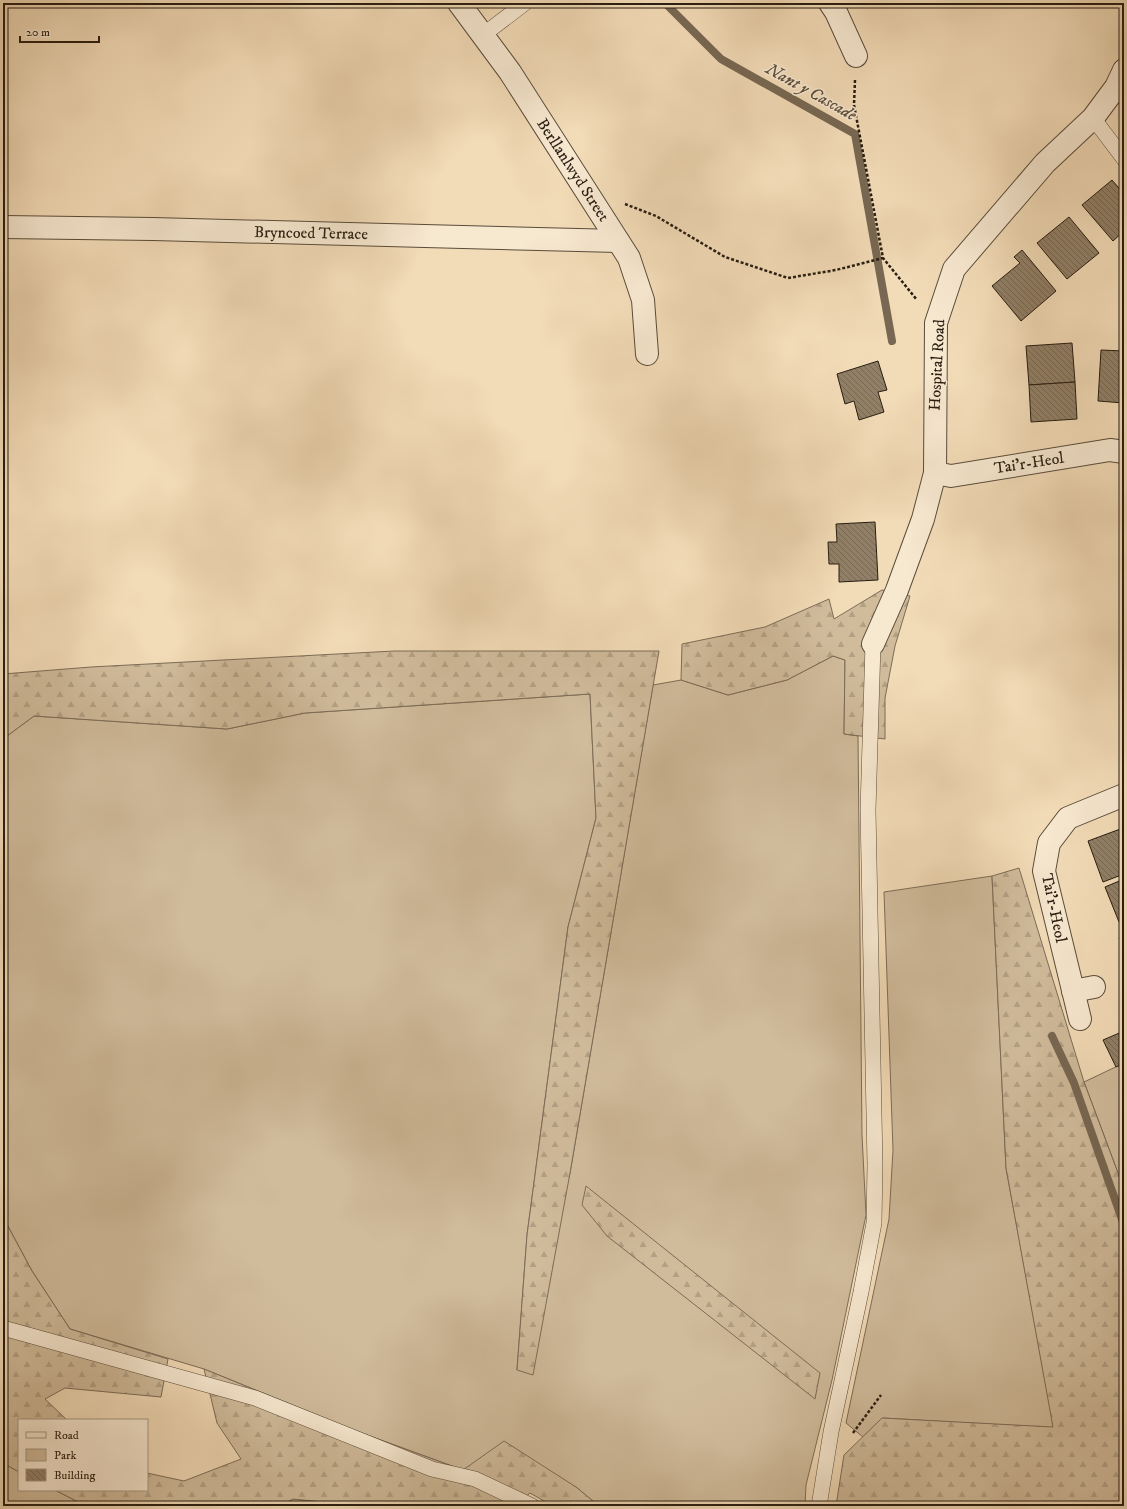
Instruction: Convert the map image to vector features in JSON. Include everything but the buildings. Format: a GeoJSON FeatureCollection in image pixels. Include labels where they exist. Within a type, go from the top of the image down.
{"type":"FeatureCollection","features":[{"type":"Feature","properties":{"kind":"street","name":"Berllanlwyd Street"},"geometry":{"type":"LineString","coordinates":[[459,3],[510,72],[629,258],[643,300],[647,354]]}},
{"type":"Feature","properties":{"kind":"street"},"geometry":{"type":"LineString","coordinates":[[830,3],[836,12],[856,56]]}},
{"type":"Feature","properties":{"kind":"street","name":"Hospital Road"},"geometry":{"type":"LineString","coordinates":[[873,644],[897,590],[923,520],[935,473],[936,323],[954,269],[1045,163],[1093,118],[1116,86],[1124,70]]}},
{"type":"Feature","properties":{"kind":"street","name":"Bryncoed Terrace"},"geometry":{"type":"LineString","coordinates":[[3,227],[153,229],[618,241]]}},
{"type":"Feature","properties":{"kind":"street","name":"Tai'r-Heol"},"geometry":{"type":"LineString","coordinates":[[935,473],[951,476],[1110,450],[1124,452]]}},
{"type":"Feature","properties":{"kind":"street","name":"Tai'r-Heol"},"geometry":{"type":"LineString","coordinates":[[1080,1019],[1044,871],[1049,843],[1068,818],[1124,795]]}},
{"type":"Feature","properties":{"kind":"street"},"geometry":{"type":"LineString","coordinates":[[1074,991],[1094,987]]}},
{"type":"Feature","properties":{"kind":"lane"},"geometry":{"type":"LineString","coordinates":[[482,35],[525,3]]}},
{"type":"Feature","properties":{"kind":"lane"},"geometry":{"type":"LineString","coordinates":[[1093,118],[1124,159]]}},
{"type":"Feature","properties":{"kind":"lane"},"geometry":{"type":"LineString","coordinates":[[819,1506],[828,1451],[874,1223],[875,1165],[868,810],[873,644]]}},
{"type":"Feature","properties":{"kind":"lane"},"geometry":{"type":"LineString","coordinates":[[3,1328],[255,1398],[432,1469],[475,1479],[532,1506]]}},
{"type":"Feature","properties":{"kind":"path"},"geometry":{"type":"LineString","coordinates":[[856,56],[854,105],[883,258],[919,302],[939,315]]}},
{"type":"Feature","properties":{"kind":"path"},"geometry":{"type":"LineString","coordinates":[[589,195],[603,196],[656,216],[725,257],[788,278],[836,270],[883,258]]}},
{"type":"Feature","properties":{"kind":"path"},"geometry":{"type":"LineString","coordinates":[[828,1451],[855,1431],[881,1395]]}},
{"type":"Feature","properties":{"kind":"green space"},"geometry":{"type":"Polygon","coordinates":[[[882,590],[910,596],[895,646],[885,698],[885,739],[844,734],[845,660],[833,656],[787,680],[728,695],[681,680],[682,644],[765,627],[829,599],[834,619],[882,590]]]}},
{"type":"Feature","properties":{"kind":"green space"},"geometry":{"type":"Polygon","coordinates":[[[394,651],[659,651],[570,1173],[533,1375],[517,1370],[527,1235],[568,927],[596,818],[590,694],[305,713],[227,729],[34,716],[3,739],[3,674],[91,667],[394,651]]]}},
{"type":"Feature","properties":{"kind":"green space"},"geometry":{"type":"Polygon","coordinates":[[[833,656],[845,660],[844,734],[858,736],[862,1135],[866,1215],[832,1380],[806,1485],[805,1506],[599,1506],[576,1487],[463,1470],[356,1431],[204,1369],[70,1329],[32,1271],[3,1217],[3,739],[34,716],[227,729],[305,713],[590,694],[596,818],[568,927],[527,1235],[517,1370],[570,1173],[653,685],[681,680],[728,695],[787,680],[833,656]]]}},
{"type":"Feature","properties":{"kind":"green space"},"geometry":{"type":"Polygon","coordinates":[[[1019,868],[1084,1082],[1124,1189],[1124,1506],[836,1506],[844,1455],[882,1418],[1053,1427],[1006,1168],[992,876],[1019,868]]]}},
{"type":"Feature","properties":{"kind":"green space"},"geometry":{"type":"Polygon","coordinates":[[[992,876],[1006,1168],[1054,1428],[883,1418],[863,1437],[846,1423],[889,1219],[893,1150],[884,892],[992,876]]]}},
{"type":"Feature","properties":{"kind":"green space"},"geometry":{"type":"Polygon","coordinates":[[[1124,1063],[1124,1189],[1084,1082],[1124,1063]]]}},
{"type":"Feature","properties":{"kind":"green space"},"geometry":{"type":"Polygon","coordinates":[[[586,1186],[820,1373],[815,1399],[607,1236],[582,1205],[586,1186]]]}},
{"type":"Feature","properties":{"kind":"green space"},"geometry":{"type":"Polygon","coordinates":[[[3,1217],[32,1271],[70,1329],[168,1359],[161,1397],[65,1388],[45,1399],[66,1419],[18,1419],[18,1471],[3,1463],[3,1217]]]}},
{"type":"Feature","properties":{"kind":"green space"},"geometry":{"type":"Polygon","coordinates":[[[204,1369],[356,1431],[463,1470],[504,1441],[576,1487],[599,1506],[553,1506],[530,1493],[514,1506],[363,1506],[293,1499],[279,1506],[86,1506],[57,1491],[148,1491],[148,1473],[184,1481],[241,1459],[217,1423],[204,1369]]]}},
{"type":"Feature","properties":{"kind":"green space"},"geometry":{"type":"Polygon","coordinates":[[[3,1463],[18,1471],[18,1491],[57,1491],[86,1506],[3,1506],[3,1463]]]}},
{"type":"Feature","properties":{"kind":"green space"},"geometry":{"type":"Polygon","coordinates":[[[293,1499],[363,1506],[279,1506],[293,1499]]]}},
{"type":"Feature","properties":{"kind":"waterway","name":"Nant y Cascade"},"geometry":{"type":"LineString","coordinates":[[665,3],[721,59],[855,134],[892,341]]}},
{"type":"Feature","properties":{"kind":"waterway","name":"Nant y Cascade"},"geometry":{"type":"LineString","coordinates":[[1052,1036],[1074,1083],[1124,1225]]}}]}
